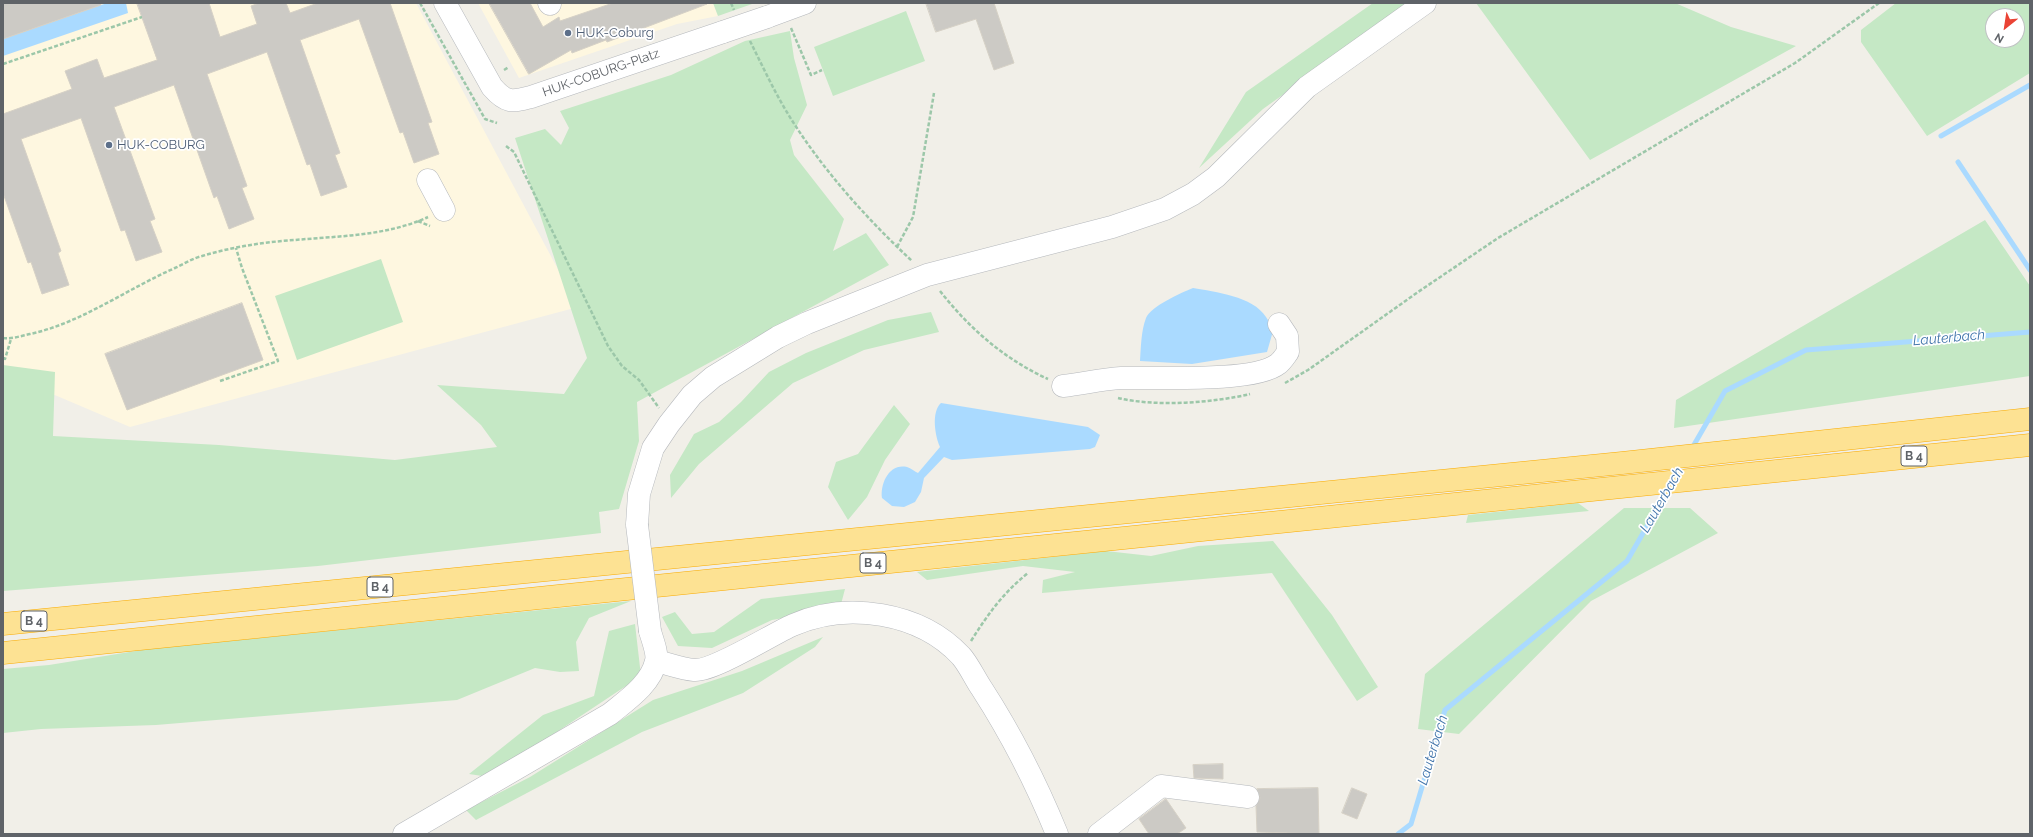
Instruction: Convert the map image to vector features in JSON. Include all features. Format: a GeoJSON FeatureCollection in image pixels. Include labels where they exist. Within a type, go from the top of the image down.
{"type":"FeatureCollection","features":[{"type":"Feature","properties":{"kind":"highway","name":"B 4"},"geometry":{"type":"LineString","coordinates":[[3,624],[1622,463],[2030,419]]}},
{"type":"Feature","properties":{"kind":"highway","name":"B 4"},"geometry":{"type":"LineString","coordinates":[[3,653],[2030,445]]}},
{"type":"Feature","properties":{"kind":"street","name":"HUK-COBURG-Platz"},"geometry":{"type":"LineString","coordinates":[[445,3],[492,87],[500,97],[511,101],[531,97],[805,3]]}},
{"type":"Feature","properties":{"kind":"street"},"geometry":{"type":"LineString","coordinates":[[404,834],[610,714],[638,690],[648,679],[656,661],[650,631],[637,525],[639,494],[653,448],[669,424],[692,395],[713,377],[778,337],[807,323],[851,304],[927,275],[1112,227],[1172,205],[1216,177],[1231,164],[1288,104],[1307,87],[1425,3]]}},
{"type":"Feature","properties":{"kind":"street"},"geometry":{"type":"LineString","coordinates":[[428,180],[437,218]]}},
{"type":"Feature","properties":{"kind":"street"},"geometry":{"type":"LineString","coordinates":[[1064,386],[1121,378],[1182,378],[1253,373],[1267,369],[1278,364],[1288,352],[1287,336],[1279,324]]}},
{"type":"Feature","properties":{"kind":"street"},"geometry":{"type":"LineString","coordinates":[[656,661],[696,670],[715,665],[794,624],[831,614],[856,612],[879,615],[904,621],[932,633],[961,656],[1006,726],[1057,834]]}},
{"type":"Feature","properties":{"kind":"street"},"geometry":{"type":"LineString","coordinates":[[1099,834],[1161,786],[1248,797]]}},
{"type":"Feature","properties":{"kind":"path"},"geometry":{"type":"LineString","coordinates":[[420,3],[486,119],[497,123]]}},
{"type":"Feature","properties":{"kind":"path"},"geometry":{"type":"LineString","coordinates":[[731,3],[735,10]]}},
{"type":"Feature","properties":{"kind":"path"},"geometry":{"type":"LineString","coordinates":[[1282,384],[1308,370],[1418,292],[1498,238],[1796,64],[1879,3]]}},
{"type":"Feature","properties":{"kind":"path"},"geometry":{"type":"LineString","coordinates":[[3,64],[142,17]]}},
{"type":"Feature","properties":{"kind":"path"},"geometry":{"type":"LineString","coordinates":[[790,25],[811,75],[822,70]]}},
{"type":"Feature","properties":{"kind":"path"},"geometry":{"type":"LineString","coordinates":[[749,39],[787,114],[840,185],[897,247],[927,275],[958,314],[1002,353],[1027,370],[1064,386]]}},
{"type":"Feature","properties":{"kind":"path"},"geometry":{"type":"LineString","coordinates":[[897,247],[913,217],[934,93]]}},
{"type":"Feature","properties":{"kind":"path"},"geometry":{"type":"LineString","coordinates":[[506,146],[514,152],[608,346],[622,366],[639,380],[650,392],[669,424]]}},
{"type":"Feature","properties":{"kind":"path"},"geometry":{"type":"LineString","coordinates":[[418,221],[437,218]]}},
{"type":"Feature","properties":{"kind":"path"},"geometry":{"type":"LineString","coordinates":[[3,338],[11,338],[46,331],[81,316],[146,280],[194,259],[236,248],[293,240],[347,237],[387,230],[418,221],[437,218]]}},
{"type":"Feature","properties":{"kind":"path"},"geometry":{"type":"LineString","coordinates":[[220,381],[278,361],[242,268],[236,248]]}},
{"type":"Feature","properties":{"kind":"path"},"geometry":{"type":"LineString","coordinates":[[3,358],[5,358],[11,338]]}},
{"type":"Feature","properties":{"kind":"path"},"geometry":{"type":"LineString","coordinates":[[1115,398],[1159,402],[1228,399],[1254,393]]}},
{"type":"Feature","properties":{"kind":"path"},"geometry":{"type":"LineString","coordinates":[[961,656],[994,606],[1012,585],[1028,573]]}},
{"type":"Feature","properties":{"kind":"shaded area"},"geometry":{"type":"Polygon","coordinates":[[[3,3],[416,3],[578,307],[130,427],[3,373],[3,3]]]}},
{"type":"Feature","properties":{"kind":"shaded area","name":"HUK-Coburg"},"geometry":{"type":"Polygon","coordinates":[[[478,3],[713,3],[718,16],[677,24],[519,78],[478,3]]]}},
{"type":"Feature","properties":{"kind":"green space"},"geometry":{"type":"Polygon","coordinates":[[[713,3],[752,3],[752,4],[718,16],[713,3]]]}},
{"type":"Feature","properties":{"kind":"green space"},"geometry":{"type":"Polygon","coordinates":[[[1373,3],[1411,3],[1263,109],[1199,168],[1246,92],[1373,3]]]}},
{"type":"Feature","properties":{"kind":"green space"},"geometry":{"type":"Polygon","coordinates":[[[1476,3],[1675,3],[1731,27],[1796,46],[1590,160],[1476,3]]]}},
{"type":"Feature","properties":{"kind":"green space"},"geometry":{"type":"Polygon","coordinates":[[[1896,3],[2030,3],[2030,73],[1927,136],[1861,42],[1861,30],[1896,3]]]}},
{"type":"Feature","properties":{"kind":"green space"},"geometry":{"type":"Polygon","coordinates":[[[906,11],[925,61],[833,96],[814,47],[906,11]]]}},
{"type":"Feature","properties":{"kind":"green space"},"geometry":{"type":"Polygon","coordinates":[[[790,31],[794,58],[807,105],[790,140],[794,155],[844,219],[833,251],[866,233],[889,265],[637,402],[639,441],[619,509],[599,512],[601,533],[318,566],[3,591],[3,365],[55,372],[53,436],[219,445],[395,460],[497,447],[481,425],[437,385],[564,394],[587,358],[515,138],[545,129],[561,145],[569,128],[560,111],[671,75],[745,41],[790,31]]]}},
{"type":"Feature","properties":{"kind":"green space"},"geometry":{"type":"Polygon","coordinates":[[[1985,220],[2030,286],[2030,376],[1674,428],[1676,400],[1985,220]]]}},
{"type":"Feature","properties":{"kind":"green space"},"geometry":{"type":"Polygon","coordinates":[[[381,259],[403,322],[297,360],[275,296],[381,259]]]}},
{"type":"Feature","properties":{"kind":"green space"},"geometry":{"type":"Polygon","coordinates":[[[931,312],[939,332],[864,350],[793,383],[699,464],[671,498],[670,475],[694,434],[719,422],[741,402],[769,372],[806,353],[888,320],[931,312]]]}},
{"type":"Feature","properties":{"kind":"green space"},"geometry":{"type":"Polygon","coordinates":[[[894,405],[910,424],[885,460],[867,497],[848,520],[828,487],[836,462],[858,454],[894,405]]]}},
{"type":"Feature","properties":{"kind":"green space"},"geometry":{"type":"Polygon","coordinates":[[[1578,503],[1589,511],[1466,523],[1468,515],[1578,503]]]}},
{"type":"Feature","properties":{"kind":"green space"},"geometry":{"type":"Polygon","coordinates":[[[1624,508],[1690,508],[1718,533],[1591,601],[1459,734],[1418,729],[1425,674],[1624,508]]]}},
{"type":"Feature","properties":{"kind":"green space"},"geometry":{"type":"Polygon","coordinates":[[[1273,541],[1332,615],[1378,687],[1357,701],[1272,573],[1042,593],[1043,580],[1075,572],[1023,566],[927,580],[917,572],[1106,551],[1151,556],[1198,546],[1273,541]]]}},
{"type":"Feature","properties":{"kind":"green space"},"geometry":{"type":"Polygon","coordinates":[[[845,589],[840,608],[772,620],[712,648],[678,646],[662,617],[675,612],[692,634],[714,632],[761,599],[845,589]]]}},
{"type":"Feature","properties":{"kind":"green space"},"geometry":{"type":"Polygon","coordinates":[[[631,601],[589,618],[576,642],[579,671],[560,672],[535,668],[457,700],[156,725],[41,729],[3,733],[3,669],[49,665],[148,649],[631,601]]]}},
{"type":"Feature","properties":{"kind":"green space"},"geometry":{"type":"Polygon","coordinates":[[[635,624],[641,676],[489,777],[469,774],[543,715],[594,696],[609,631],[635,624]]]}},
{"type":"Feature","properties":{"kind":"green space"},"geometry":{"type":"Polygon","coordinates":[[[823,637],[815,647],[743,693],[642,732],[476,820],[466,810],[530,777],[653,700],[742,671],[823,637]]]}},
{"type":"Feature","properties":{"kind":"water"},"geometry":{"type":"Polygon","coordinates":[[[107,3],[126,3],[128,13],[3,56],[3,39],[107,3]]]}},
{"type":"Feature","properties":{"kind":"water"},"geometry":{"type":"Polygon","coordinates":[[[1193,288],[1233,296],[1252,304],[1260,310],[1267,319],[1273,331],[1267,352],[1192,364],[1140,361],[1143,328],[1149,313],[1167,300],[1193,288]]]}},
{"type":"Feature","properties":{"kind":"water"},"geometry":{"type":"Polygon","coordinates":[[[941,403],[1088,427],[1100,435],[1095,447],[1090,449],[952,460],[944,457],[924,478],[921,492],[915,502],[904,507],[892,506],[882,498],[884,481],[891,471],[895,468],[907,467],[918,473],[940,447],[935,431],[935,418],[938,407],[941,403]]]}},
{"type":"Feature","properties":{"kind":"building"},"geometry":{"type":"Polygon","coordinates":[[[3,3],[100,3],[101,5],[3,39],[3,3]]]}},
{"type":"Feature","properties":{"kind":"building","name":"HUK-COBURG"},"geometry":{"type":"Polygon","coordinates":[[[137,3],[209,3],[220,37],[257,24],[251,6],[259,3],[286,3],[290,13],[318,3],[390,3],[432,122],[428,123],[439,154],[414,163],[403,132],[400,133],[359,19],[300,40],[340,153],[335,155],[347,187],[321,196],[310,164],[307,165],[267,52],[207,74],[247,186],[242,188],[254,219],[229,229],[217,196],[214,198],[174,85],[114,107],[155,219],[150,221],[162,252],[136,261],[125,230],[121,231],[81,118],[21,139],[61,251],[58,253],[69,285],[42,294],[31,262],[28,263],[3,193],[3,114],[72,89],[65,71],[97,59],[104,78],[157,60],[137,3]]]}},
{"type":"Feature","properties":{"kind":"building","name":"HUK-Coburg"},"geometry":{"type":"Polygon","coordinates":[[[489,3],[530,3],[543,27],[559,17],[560,21],[613,3],[707,4],[607,42],[606,40],[572,53],[571,50],[529,74],[489,3]]]}},
{"type":"Feature","properties":{"kind":"building"},"geometry":{"type":"Polygon","coordinates":[[[926,3],[994,3],[1014,63],[994,70],[976,19],[936,32],[926,3]]]}},
{"type":"Feature","properties":{"kind":"building"},"geometry":{"type":"Polygon","coordinates":[[[242,303],[263,360],[127,410],[105,354],[242,303]]]}},
{"type":"Feature","properties":{"kind":"building"},"geometry":{"type":"Polygon","coordinates":[[[1223,764],[1223,779],[1194,778],[1193,765],[1223,764]]]}},
{"type":"Feature","properties":{"kind":"building"},"geometry":{"type":"Polygon","coordinates":[[[1318,788],[1319,834],[1257,832],[1256,806],[1260,798],[1257,789],[1318,788]]]}},
{"type":"Feature","properties":{"kind":"building"},"geometry":{"type":"Polygon","coordinates":[[[1352,788],[1367,794],[1357,819],[1342,813],[1352,788]]]}},
{"type":"Feature","properties":{"kind":"building"},"geometry":{"type":"Polygon","coordinates":[[[1166,799],[1186,828],[1177,834],[1149,834],[1139,819],[1166,799]]]}},
{"type":"Feature","properties":{"kind":"waterway"},"geometry":{"type":"LineString","coordinates":[[1941,136],[2030,85]]}},
{"type":"Feature","properties":{"kind":"waterway"},"geometry":{"type":"LineString","coordinates":[[1958,162],[2030,270]]}},
{"type":"Feature","properties":{"kind":"waterway","name":"Lauterbach"},"geometry":{"type":"LineString","coordinates":[[1691,450],[1725,391],[1806,350],[2030,332]]}},
{"type":"Feature","properties":{"kind":"waterway","name":"Lauterbach"},"geometry":{"type":"LineString","coordinates":[[1398,834],[1411,824],[1445,710],[1627,561],[1669,488]]}},
{"type":"Feature","properties":{"kind":"place","name":"HUK-Coburg"},"geometry":{"type":"Point","coordinates":[568,33]}},
{"type":"Feature","properties":{"kind":"place","name":"HUK-COBURG"},"geometry":{"type":"Point","coordinates":[109,145]}}]}
